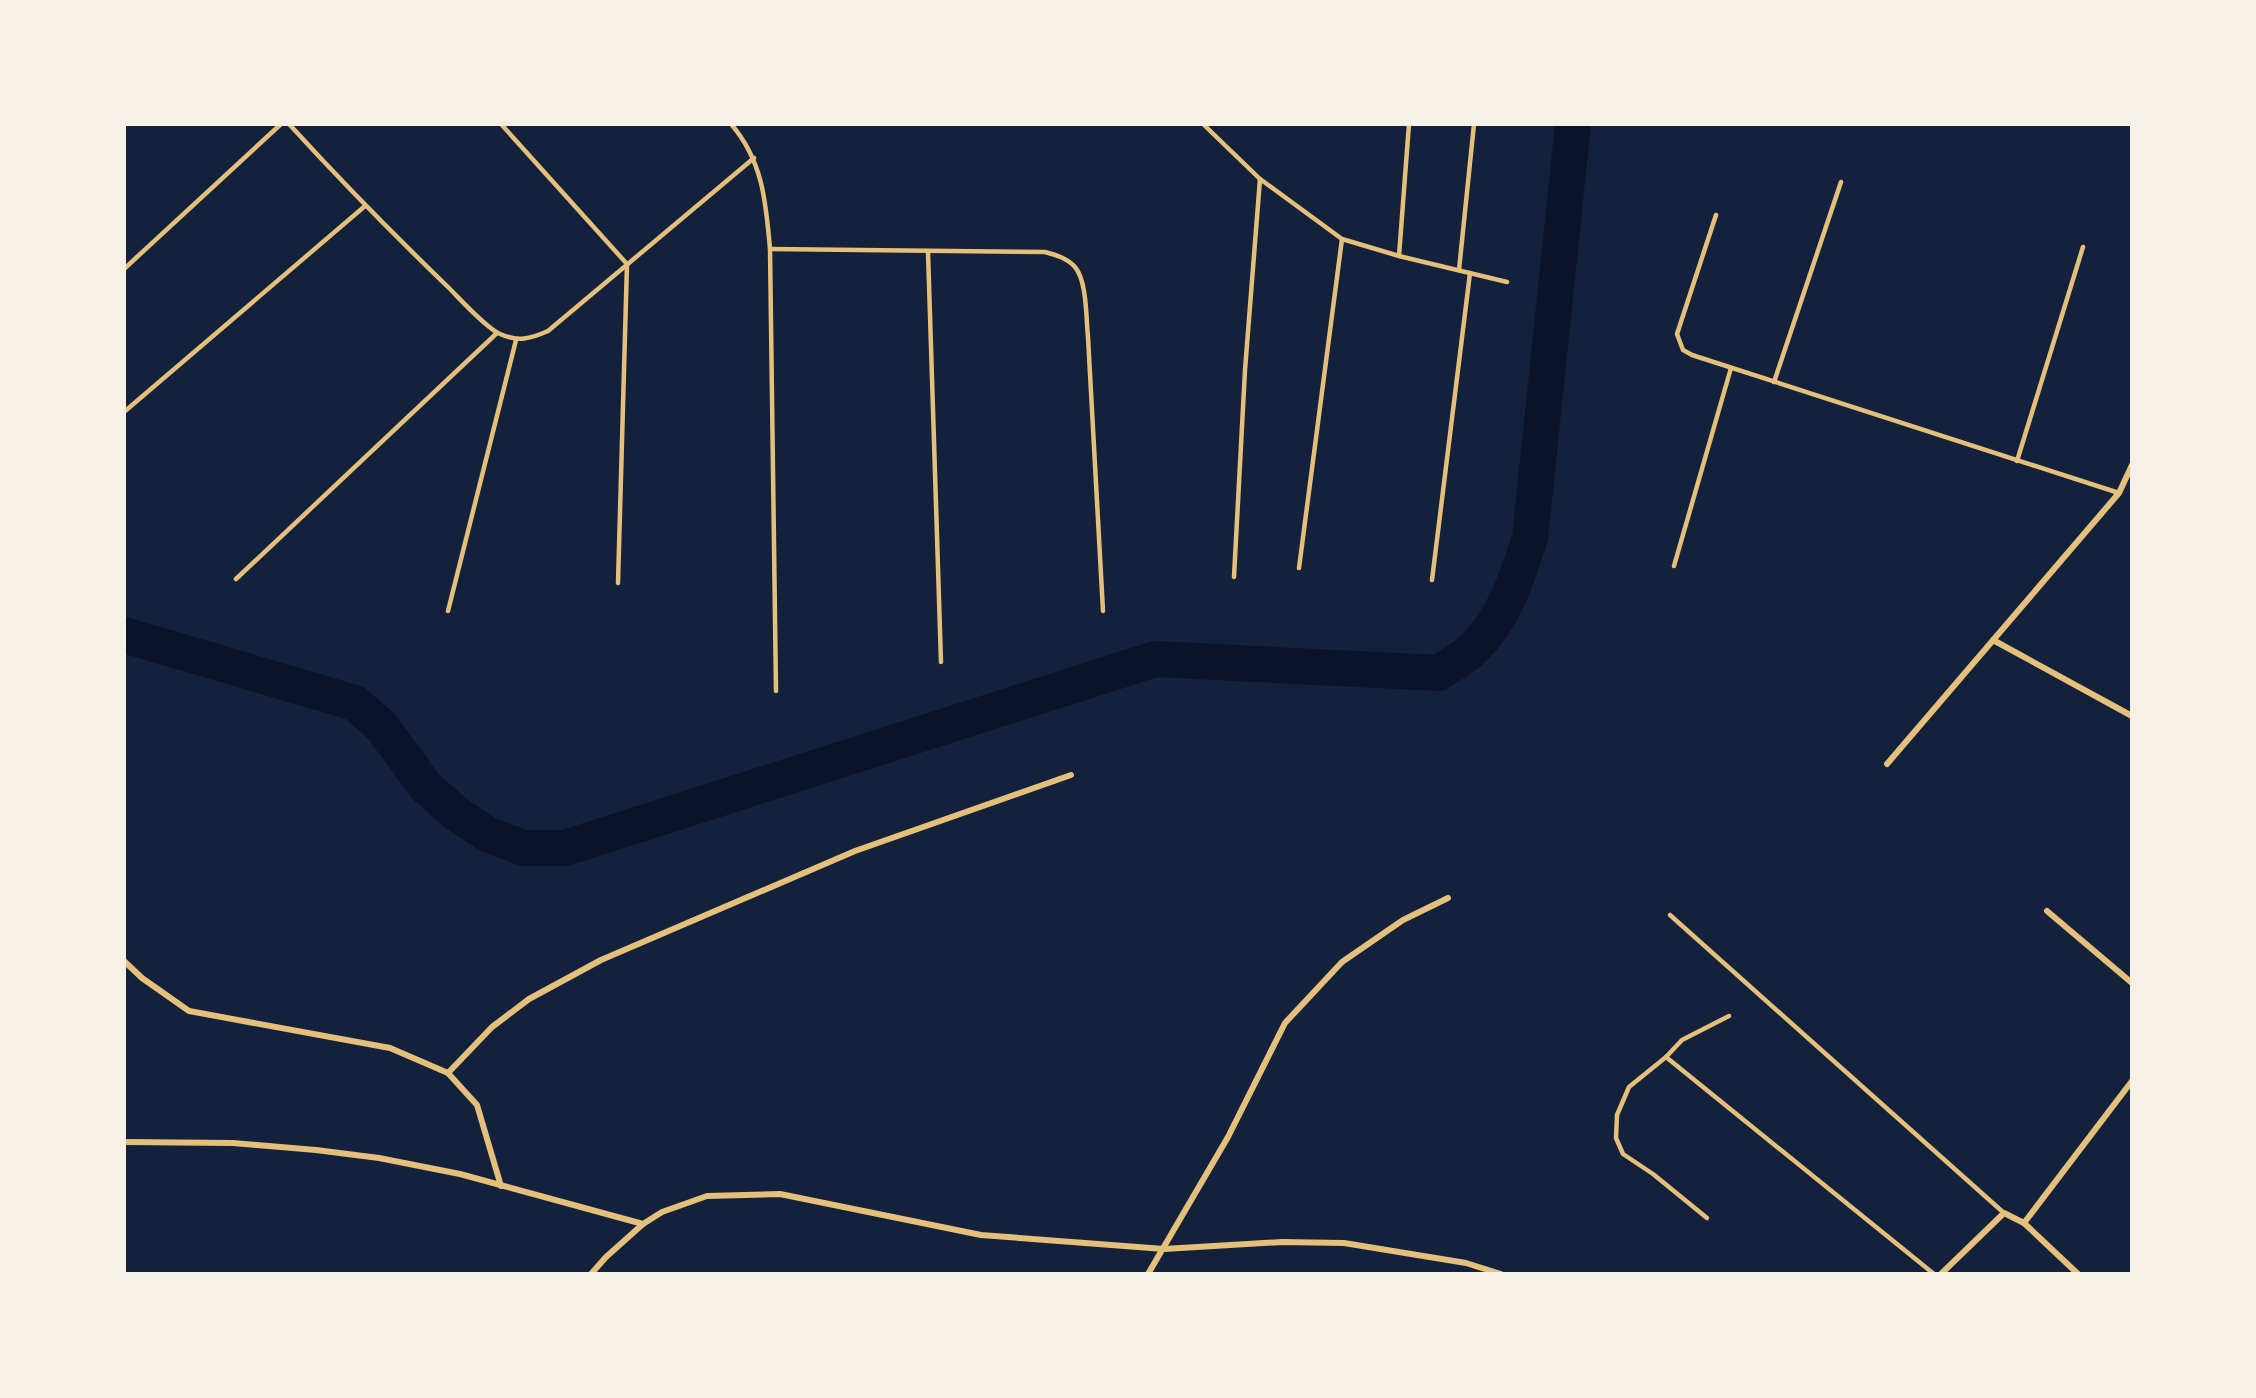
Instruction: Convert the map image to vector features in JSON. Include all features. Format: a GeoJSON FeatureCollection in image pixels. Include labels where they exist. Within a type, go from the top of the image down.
{"type":"FeatureCollection","features":[{"type":"Feature","properties":{"kind":"street"},"geometry":{"type":"LineString","coordinates":[[1887,764],[2119,493],[2132,465]]}},
{"type":"Feature","properties":{"kind":"street"},"geometry":{"type":"LineString","coordinates":[[1994,640],[2132,716]]}},
{"type":"Feature","properties":{"kind":"street"},"geometry":{"type":"LineString","coordinates":[[448,1073],[492,1026],[530,999],[601,960],[855,851],[1071,775]]}},
{"type":"Feature","properties":{"kind":"street"},"geometry":{"type":"LineString","coordinates":[[1148,1274],[1227,1137],[1285,1023],[1342,962],[1402,920],[1448,898]]}},
{"type":"Feature","properties":{"kind":"street"},"geometry":{"type":"LineString","coordinates":[[2047,911],[2132,983]]}},
{"type":"Feature","properties":{"kind":"street"},"geometry":{"type":"LineString","coordinates":[[124,962],[142,978],[189,1011],[390,1048],[448,1073],[477,1105],[501,1186]]}},
{"type":"Feature","properties":{"kind":"street"},"geometry":{"type":"LineString","coordinates":[[2024,1223],[2132,1081]]}},
{"type":"Feature","properties":{"kind":"street"},"geometry":{"type":"LineString","coordinates":[[124,1142],[233,1143],[380,1158],[460,1174],[643,1224]]}},
{"type":"Feature","properties":{"kind":"street"},"geometry":{"type":"LineString","coordinates":[[591,1274],[606,1257],[643,1224],[662,1212],[707,1196],[780,1194],[981,1235],[1164,1249],[1282,1242],[1344,1243],[1466,1263],[1502,1274]]}},
{"type":"Feature","properties":{"kind":"street"},"geometry":{"type":"LineString","coordinates":[[1941,1274],[2004,1213],[2024,1223],[2078,1274]]}},
{"type":"Feature","properties":{"kind":"lane"},"geometry":{"type":"LineString","coordinates":[[124,269],[281,124]]}},
{"type":"Feature","properties":{"kind":"lane"},"geometry":{"type":"LineString","coordinates":[[289,124],[365,206],[497,333],[516,340],[529,339],[548,331],[754,158]]}},
{"type":"Feature","properties":{"kind":"lane"},"geometry":{"type":"LineString","coordinates":[[501,124],[627,264],[618,583]]}},
{"type":"Feature","properties":{"kind":"lane"},"geometry":{"type":"LineString","coordinates":[[731,124],[754,158],[766,205],[770,249],[776,691]]}},
{"type":"Feature","properties":{"kind":"lane"},"geometry":{"type":"LineString","coordinates":[[1203,124],[1260,179],[1342,239],[1399,256],[1507,282]]}},
{"type":"Feature","properties":{"kind":"lane"},"geometry":{"type":"LineString","coordinates":[[1399,256],[1410,124]]}},
{"type":"Feature","properties":{"kind":"lane"},"geometry":{"type":"LineString","coordinates":[[1459,270],[1474,124]]}},
{"type":"Feature","properties":{"kind":"lane"},"geometry":{"type":"LineString","coordinates":[[1234,577],[1245,370],[1260,179]]}},
{"type":"Feature","properties":{"kind":"lane"},"geometry":{"type":"LineString","coordinates":[[1774,382],[1841,182]]}},
{"type":"Feature","properties":{"kind":"lane"},"geometry":{"type":"LineString","coordinates":[[124,412],[365,206]]}},
{"type":"Feature","properties":{"kind":"lane"},"geometry":{"type":"LineString","coordinates":[[1716,214],[1677,334],[1683,350],[1731,368],[2119,493]]}},
{"type":"Feature","properties":{"kind":"lane"},"geometry":{"type":"LineString","coordinates":[[1299,568],[1342,239]]}},
{"type":"Feature","properties":{"kind":"lane"},"geometry":{"type":"LineString","coordinates":[[2017,461],[2083,246]]}},
{"type":"Feature","properties":{"kind":"lane"},"geometry":{"type":"LineString","coordinates":[[770,249],[1045,252],[1066,259],[1077,268],[1084,292],[1088,337],[1103,611]]}},
{"type":"Feature","properties":{"kind":"lane"},"geometry":{"type":"LineString","coordinates":[[928,252],[941,662]]}},
{"type":"Feature","properties":{"kind":"lane"},"geometry":{"type":"LineString","coordinates":[[1432,580],[1470,273]]}},
{"type":"Feature","properties":{"kind":"lane"},"geometry":{"type":"LineString","coordinates":[[236,579],[497,333]]}},
{"type":"Feature","properties":{"kind":"lane"},"geometry":{"type":"LineString","coordinates":[[448,611],[516,340]]}},
{"type":"Feature","properties":{"kind":"lane"},"geometry":{"type":"LineString","coordinates":[[1674,566],[1731,368]]}},
{"type":"Feature","properties":{"kind":"lane"},"geometry":{"type":"LineString","coordinates":[[1670,915],[2004,1213]]}},
{"type":"Feature","properties":{"kind":"lane"},"geometry":{"type":"LineString","coordinates":[[1707,1218],[1653,1174],[1623,1154],[1616,1138],[1617,1115],[1629,1087],[1666,1057],[1682,1040],[1729,1016]]}},
{"type":"Feature","properties":{"kind":"lane"},"geometry":{"type":"LineString","coordinates":[[1666,1057],[1934,1274]]}},
{"type":"Feature","properties":{"kind":"waterway"},"geometry":{"type":"LineString","coordinates":[[124,635],[355,703],[382,727],[426,787],[457,814],[487,834],[524,848],[565,848],[1155,659],[1439,673],[1469,652],[1493,625],[1514,583],[1530,538],[1573,124]]}}]}
